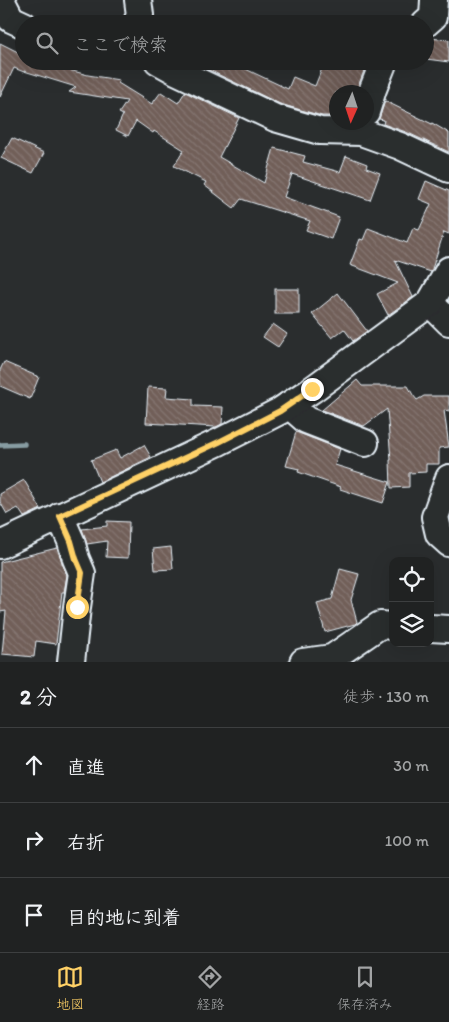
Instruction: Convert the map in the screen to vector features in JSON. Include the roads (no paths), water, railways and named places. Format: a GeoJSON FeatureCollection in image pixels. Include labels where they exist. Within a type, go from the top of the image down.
{"type":"FeatureCollection","features":[{"type":"Feature","properties":{"kind":"street"},"geometry":{"type":"LineString","coordinates":[[1,0],[11,19],[15,21]]}},
{"type":"Feature","properties":{"kind":"street"},"geometry":{"type":"LineString","coordinates":[[138,0],[140,15]]}},
{"type":"Feature","properties":{"kind":"street"},"geometry":{"type":"LineString","coordinates":[[433,15],[434,0]]}},
{"type":"Feature","properties":{"kind":"street"},"geometry":{"type":"LineString","coordinates":[[173,70],[275,118],[320,131],[329,129]]}},
{"type":"Feature","properties":{"kind":"street"},"geometry":{"type":"LineString","coordinates":[[374,86],[380,70]]}},
{"type":"Feature","properties":{"kind":"street"},"geometry":{"type":"LineString","coordinates":[[374,129],[400,146],[449,169]]}},
{"type":"Feature","properties":{"kind":"street"},"geometry":{"type":"LineString","coordinates":[[2,539],[60,516],[219,442],[280,411],[430,302],[449,270]]}},
{"type":"Feature","properties":{"kind":"street"},"geometry":{"type":"LineString","coordinates":[[430,302],[449,322]]}},
{"type":"Feature","properties":{"kind":"street"},"geometry":{"type":"LineString","coordinates":[[289,405],[306,420],[365,443]]}},
{"type":"Feature","properties":{"kind":"street"},"geometry":{"type":"LineString","coordinates":[[449,478],[435,517],[439,534],[449,542]]}},
{"type":"Feature","properties":{"kind":"street"},"geometry":{"type":"LineString","coordinates":[[60,516],[82,573],[71,662]]}},
{"type":"Feature","properties":{"kind":"street"},"geometry":{"type":"LineString","coordinates":[[303,662],[332,658],[380,625],[389,626]]}},
{"type":"Feature","properties":{"kind":"street"},"geometry":{"type":"LineString","coordinates":[[434,628],[449,629]]}},
{"type":"Feature","properties":{"kind":"waterway"},"geometry":{"type":"LineString","coordinates":[[0,445],[24,444]]}}]}
